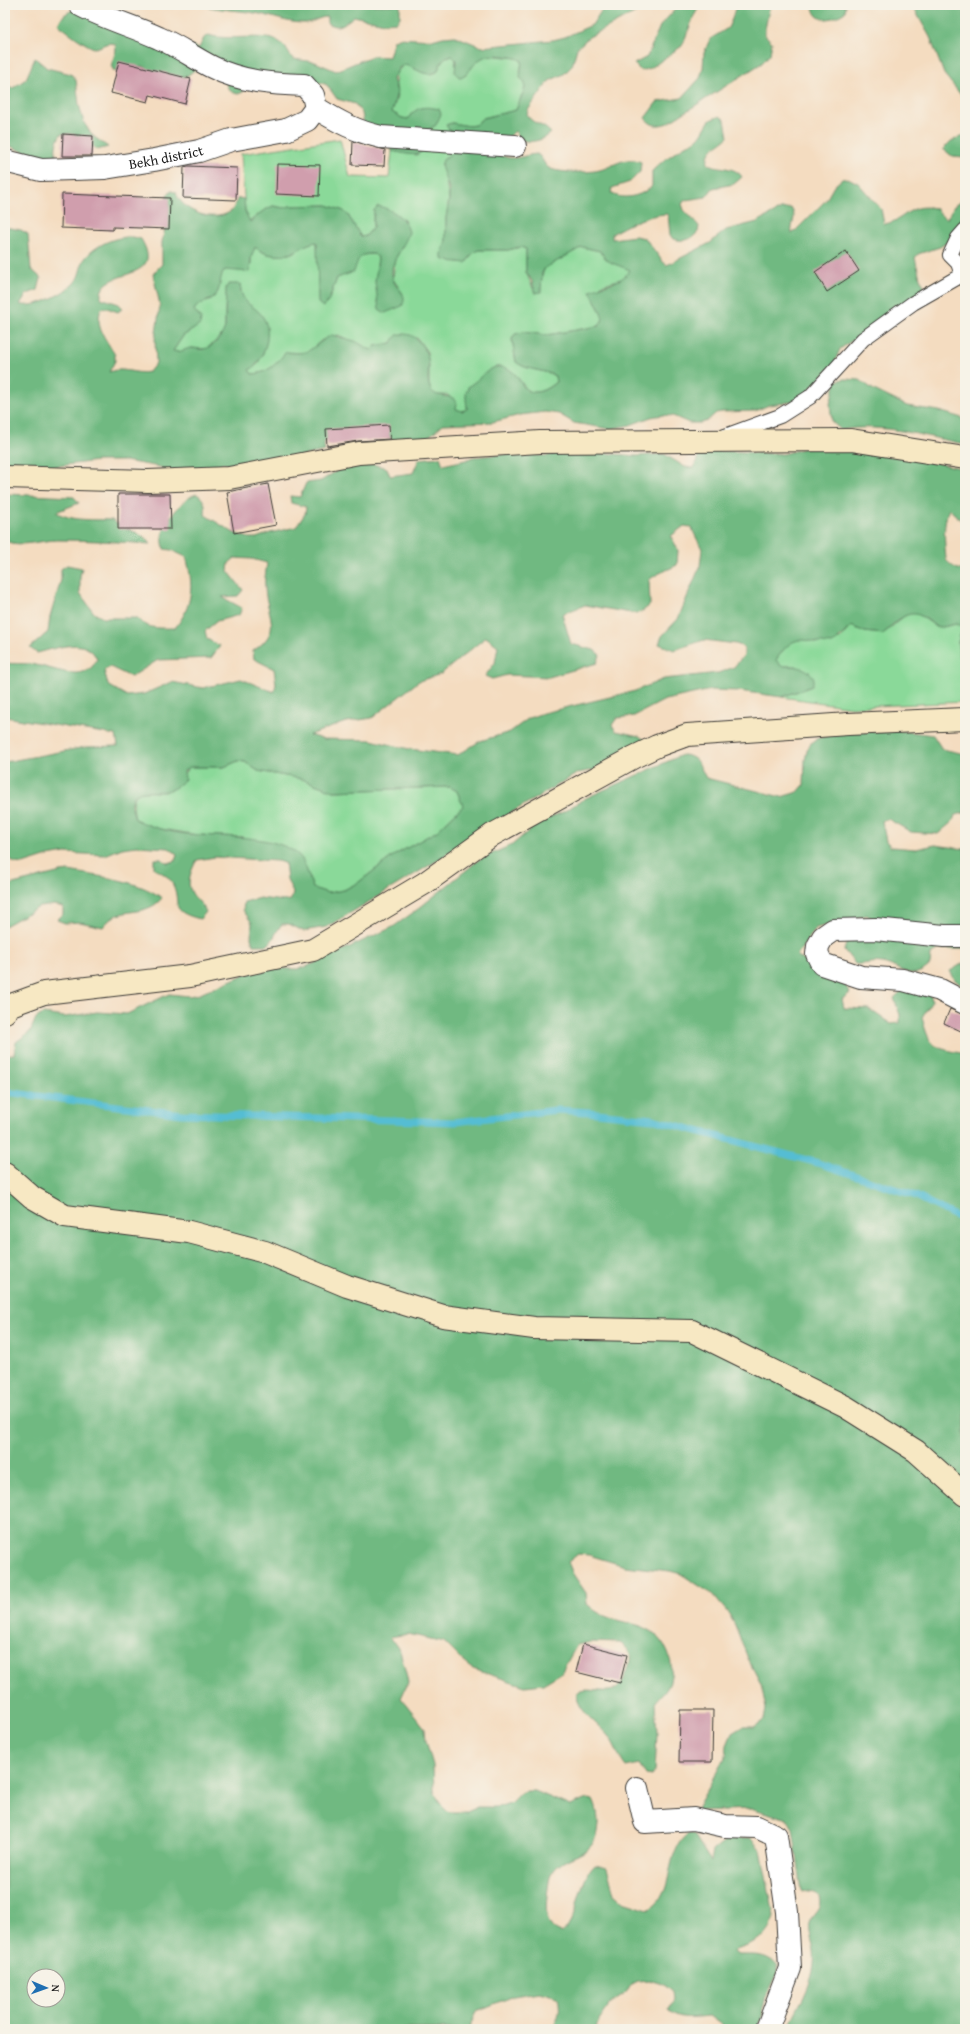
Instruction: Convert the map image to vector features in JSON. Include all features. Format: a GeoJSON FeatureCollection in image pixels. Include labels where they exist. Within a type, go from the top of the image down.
{"type":"FeatureCollection","features":[{"type":"Feature","properties":{"kind":"street"},"geometry":{"type":"LineString","coordinates":[[80,5],[101,16],[157,37],[213,68],[235,76],[266,83],[304,85],[313,95],[316,108],[349,127],[361,132],[382,137],[515,146]]}},
{"type":"Feature","properties":{"kind":"street","name":"Bekh district"},"geometry":{"type":"LineString","coordinates":[[5,161],[41,170],[106,168],[147,162],[199,151],[231,140],[286,130],[307,120],[316,108]]}},
{"type":"Feature","properties":{"kind":"street"},"geometry":{"type":"LineString","coordinates":[[5,476],[148,481],[228,478],[359,453],[540,442],[851,440],[965,458]]}},
{"type":"Feature","properties":{"kind":"street"},"geometry":{"type":"LineString","coordinates":[[5,1012],[10,1005],[44,993],[190,976],[313,950],[425,883],[492,835],[634,757],[687,735],[848,724],[965,719]]}},
{"type":"Feature","properties":{"kind":"street"},"geometry":{"type":"LineString","coordinates":[[965,936],[944,936],[874,929],[833,930],[823,937],[818,946],[817,954],[822,964],[841,971],[861,977],[903,980],[940,990],[965,1003]]}},
{"type":"Feature","properties":{"kind":"street"},"geometry":{"type":"LineString","coordinates":[[5,1173],[32,1197],[65,1216],[189,1232],[250,1248],[265,1252],[347,1286],[444,1316],[534,1328],[692,1331],[846,1407],[916,1451],[965,1495]]}},
{"type":"Feature","properties":{"kind":"street"},"geometry":{"type":"LineString","coordinates":[[637,1788],[644,1822],[694,1818],[725,1826],[757,1827],[776,1836],[787,1912],[790,1968],[767,2029]]}},
{"type":"Feature","properties":{"kind":"lane"},"geometry":{"type":"LineString","coordinates":[[713,440],[780,416],[804,400],[830,376],[863,338],[913,303],[962,275],[958,263],[950,255],[958,238],[965,230]]}},
{"type":"Feature","properties":{"kind":"green space"},"geometry":{"type":"Polygon","coordinates":[[[200,5],[400,5],[400,17],[397,22],[384,23],[354,16],[344,24],[335,26],[327,23],[327,17],[307,23],[298,23],[255,13],[200,5]]]}},
{"type":"Feature","properties":{"kind":"green space"},"geometry":{"type":"Polygon","coordinates":[[[605,5],[649,5],[589,37],[577,48],[572,66],[564,74],[549,81],[528,110],[527,115],[529,118],[551,133],[541,140],[529,141],[521,140],[515,131],[508,138],[500,155],[514,158],[537,154],[548,168],[568,172],[595,171],[625,160],[636,160],[641,162],[640,172],[630,182],[612,188],[611,193],[621,197],[638,195],[648,190],[652,186],[652,171],[664,160],[696,140],[710,120],[720,116],[725,120],[728,137],[711,151],[708,164],[732,169],[739,173],[742,177],[734,184],[713,188],[706,197],[685,200],[682,204],[684,210],[699,226],[698,232],[690,239],[673,239],[670,235],[668,214],[661,214],[632,223],[612,234],[612,239],[635,236],[645,238],[663,262],[667,265],[710,243],[726,230],[757,222],[781,209],[791,208],[793,212],[794,218],[792,234],[826,200],[834,186],[842,179],[848,178],[858,183],[881,209],[884,224],[897,220],[912,210],[926,207],[935,208],[947,219],[954,206],[965,198],[965,221],[954,238],[940,247],[918,254],[915,258],[920,278],[926,290],[840,349],[834,364],[799,401],[769,405],[755,411],[716,413],[707,421],[701,423],[689,423],[673,416],[663,415],[651,417],[630,425],[610,429],[574,423],[559,414],[545,412],[520,415],[493,422],[443,424],[423,442],[393,442],[390,436],[330,436],[324,442],[325,451],[240,469],[223,463],[207,476],[171,474],[160,467],[125,461],[97,461],[50,467],[5,466],[5,227],[21,230],[28,234],[31,269],[41,278],[38,290],[27,294],[20,304],[26,305],[41,303],[71,286],[77,280],[84,260],[102,244],[118,238],[134,237],[141,239],[147,253],[146,263],[139,269],[110,282],[103,288],[101,298],[119,304],[123,308],[118,312],[107,308],[101,309],[99,322],[102,334],[115,355],[115,361],[109,372],[114,370],[124,370],[144,373],[149,372],[156,363],[155,340],[160,305],[153,274],[162,264],[162,242],[168,214],[167,196],[171,191],[176,192],[179,199],[190,209],[198,213],[213,216],[230,212],[238,198],[244,199],[245,211],[250,222],[263,211],[273,206],[284,208],[290,206],[327,205],[344,211],[361,237],[366,236],[373,227],[374,210],[378,206],[388,209],[402,218],[409,232],[395,261],[392,273],[393,279],[404,298],[402,306],[385,313],[379,309],[375,282],[378,258],[374,254],[362,256],[358,260],[354,272],[337,278],[328,302],[323,307],[318,303],[317,242],[284,255],[269,254],[255,247],[251,258],[250,272],[225,270],[221,276],[219,290],[215,296],[198,305],[194,310],[201,319],[200,325],[183,336],[173,351],[191,348],[204,349],[215,343],[225,327],[226,288],[229,284],[240,284],[241,292],[244,298],[262,315],[267,327],[267,341],[265,348],[258,362],[249,370],[252,374],[258,374],[272,367],[286,352],[302,353],[311,349],[332,335],[355,341],[371,350],[375,346],[392,343],[394,338],[398,335],[408,335],[413,336],[425,350],[428,363],[428,379],[431,390],[435,394],[453,398],[457,403],[456,409],[462,411],[467,409],[466,396],[469,387],[493,368],[501,367],[510,370],[525,388],[531,392],[545,390],[556,382],[555,376],[525,367],[516,362],[512,339],[515,334],[523,332],[547,335],[599,326],[603,319],[590,291],[617,281],[626,275],[630,270],[607,260],[600,251],[582,247],[545,268],[542,273],[541,292],[535,293],[532,281],[526,272],[526,249],[520,247],[508,250],[478,250],[473,253],[466,263],[442,259],[442,253],[446,241],[446,218],[449,189],[441,166],[443,160],[457,148],[460,134],[449,130],[446,125],[452,123],[469,126],[475,125],[483,118],[516,110],[525,88],[525,82],[520,78],[522,61],[520,60],[513,57],[496,55],[485,57],[477,62],[465,76],[459,77],[455,73],[456,60],[452,56],[446,57],[442,61],[437,72],[432,74],[424,73],[404,65],[399,68],[393,79],[397,92],[392,112],[402,118],[408,119],[418,109],[429,107],[439,109],[441,114],[436,125],[423,133],[423,142],[420,152],[416,154],[406,154],[392,151],[389,145],[364,125],[362,113],[355,104],[337,99],[327,85],[322,83],[245,79],[243,92],[238,94],[230,90],[224,76],[197,68],[187,76],[168,81],[143,66],[120,72],[114,71],[111,66],[116,50],[115,44],[107,44],[95,48],[88,45],[58,24],[64,15],[74,9],[199,48],[204,38],[209,35],[226,38],[268,38],[276,40],[282,44],[293,59],[315,62],[336,71],[372,56],[389,57],[394,40],[399,38],[432,40],[455,36],[482,47],[553,40],[565,37],[592,25],[605,5]]]}},
{"type":"Feature","properties":{"kind":"green space"},"geometry":{"type":"Polygon","coordinates":[[[679,5],[700,5],[682,46],[651,68],[641,71],[634,64],[647,57],[660,26],[679,5]]]}},
{"type":"Feature","properties":{"kind":"green space"},"geometry":{"type":"Polygon","coordinates":[[[736,5],[770,5],[765,35],[772,42],[770,54],[762,63],[668,123],[658,125],[650,123],[645,118],[657,102],[682,98],[700,78],[703,68],[704,53],[710,39],[728,28],[736,5]]]}},
{"type":"Feature","properties":{"kind":"green space"},"geometry":{"type":"Polygon","coordinates":[[[813,5],[846,5],[845,12],[841,15],[830,19],[825,19],[817,16],[813,5]]]}},
{"type":"Feature","properties":{"kind":"green space"},"geometry":{"type":"Polygon","coordinates":[[[912,5],[965,5],[965,100],[944,74],[930,37],[912,5]]]}},
{"type":"Feature","properties":{"kind":"green space"},"geometry":{"type":"Polygon","coordinates":[[[487,55],[517,58],[522,61],[520,72],[525,82],[525,88],[516,110],[483,118],[475,125],[469,126],[452,123],[446,125],[460,134],[462,144],[443,160],[449,200],[446,218],[446,241],[442,253],[470,258],[473,253],[478,250],[508,250],[520,247],[526,249],[526,272],[535,293],[540,286],[545,268],[582,247],[600,251],[607,260],[631,270],[624,278],[601,285],[594,300],[603,319],[599,326],[547,335],[523,332],[512,339],[516,362],[525,367],[555,376],[556,382],[544,390],[535,392],[529,390],[513,373],[506,369],[495,367],[468,387],[467,409],[462,411],[456,409],[448,395],[435,395],[431,390],[429,384],[427,352],[417,338],[381,345],[371,350],[338,335],[322,340],[308,352],[286,352],[272,367],[258,374],[252,374],[249,370],[258,364],[266,340],[254,308],[245,302],[242,297],[240,284],[225,306],[224,332],[216,341],[206,349],[190,348],[179,353],[173,351],[183,336],[194,329],[194,311],[197,305],[209,301],[218,292],[221,274],[225,269],[251,265],[251,258],[255,247],[269,254],[284,255],[317,242],[318,255],[330,297],[337,278],[352,269],[357,259],[362,255],[374,254],[378,258],[377,265],[403,294],[393,279],[395,259],[402,248],[405,221],[395,213],[373,215],[373,227],[366,236],[361,237],[344,211],[327,205],[290,206],[284,208],[273,206],[263,211],[249,222],[245,211],[241,154],[340,139],[350,177],[389,178],[392,151],[417,155],[422,151],[423,133],[436,125],[411,114],[408,119],[402,118],[392,112],[397,95],[395,78],[397,72],[404,65],[424,73],[432,74],[437,72],[446,56],[452,56],[456,60],[455,66],[465,76],[477,61],[487,55]]]}},
{"type":"Feature","properties":{"kind":"green space"},"geometry":{"type":"Polygon","coordinates":[[[35,58],[47,68],[71,74],[76,80],[79,105],[84,123],[93,136],[108,147],[97,150],[77,135],[61,134],[56,145],[56,157],[51,163],[5,144],[5,87],[13,88],[26,79],[35,58]]]}},
{"type":"Feature","properties":{"kind":"green space"},"geometry":{"type":"Polygon","coordinates":[[[965,135],[965,157],[952,156],[943,149],[951,141],[965,135]]]}},
{"type":"Feature","properties":{"kind":"green space"},"geometry":{"type":"Polygon","coordinates":[[[844,379],[860,380],[874,390],[907,406],[939,411],[965,419],[965,444],[888,429],[856,428],[841,430],[832,422],[830,404],[836,381],[844,379]]]}},
{"type":"Feature","properties":{"kind":"green space"},"geometry":{"type":"Polygon","coordinates":[[[852,445],[965,469],[965,524],[949,509],[945,521],[944,534],[946,560],[954,567],[965,570],[965,661],[959,657],[958,642],[963,627],[956,624],[938,628],[917,614],[906,615],[883,634],[865,632],[851,626],[833,644],[807,640],[795,641],[783,650],[776,660],[781,666],[796,667],[808,671],[814,678],[812,686],[782,697],[739,691],[711,690],[665,700],[634,716],[617,718],[612,725],[616,731],[639,736],[645,740],[604,768],[578,773],[487,827],[435,862],[327,927],[303,931],[289,924],[282,924],[268,945],[253,945],[251,938],[252,923],[243,910],[244,902],[260,898],[283,901],[291,900],[293,893],[287,879],[285,863],[277,861],[215,857],[197,860],[189,879],[189,883],[192,894],[206,912],[200,919],[189,916],[179,909],[175,889],[171,881],[154,868],[154,859],[161,859],[168,863],[175,861],[177,854],[169,848],[137,846],[122,848],[105,855],[65,853],[48,856],[23,864],[15,863],[5,855],[5,762],[86,747],[118,746],[116,735],[5,717],[5,663],[38,665],[77,673],[92,667],[97,659],[92,652],[86,648],[71,646],[37,653],[30,648],[48,632],[50,617],[61,580],[61,569],[67,565],[82,568],[80,576],[80,593],[94,613],[103,618],[137,618],[145,625],[154,628],[175,628],[181,620],[188,603],[191,586],[189,567],[186,557],[171,550],[164,549],[163,535],[165,527],[172,515],[187,499],[192,496],[197,494],[202,498],[205,506],[205,515],[234,533],[249,538],[256,538],[296,527],[305,514],[306,507],[291,503],[290,496],[300,497],[306,483],[321,481],[341,468],[372,464],[387,468],[390,476],[413,473],[419,459],[440,457],[443,465],[473,457],[515,453],[547,456],[564,452],[591,452],[637,456],[664,454],[685,467],[694,468],[699,454],[704,450],[783,454],[805,448],[852,445]],[[684,526],[671,536],[678,550],[677,565],[659,573],[649,580],[650,605],[644,610],[637,614],[585,605],[562,614],[571,644],[594,650],[600,655],[597,663],[549,677],[507,675],[492,679],[485,676],[495,663],[498,646],[486,637],[441,674],[419,681],[372,718],[346,722],[309,735],[323,739],[371,740],[409,749],[458,755],[480,741],[510,732],[529,718],[543,713],[635,691],[664,679],[718,673],[734,667],[744,655],[744,647],[736,644],[704,640],[674,650],[659,644],[662,636],[678,619],[700,566],[702,549],[691,527],[684,526]],[[235,558],[229,563],[228,571],[243,590],[238,596],[222,597],[242,608],[239,615],[217,621],[205,631],[207,639],[220,646],[211,658],[158,660],[131,677],[110,667],[104,670],[108,685],[127,696],[144,694],[172,682],[203,688],[241,679],[274,692],[276,684],[274,669],[254,659],[253,651],[268,636],[271,629],[265,585],[267,563],[252,559],[235,558]],[[238,761],[224,767],[190,767],[184,771],[185,779],[174,788],[162,792],[146,792],[136,794],[133,798],[132,805],[135,819],[150,826],[175,832],[239,837],[269,841],[283,845],[294,851],[302,859],[313,888],[328,893],[344,890],[359,882],[393,856],[437,831],[463,806],[457,791],[450,787],[333,791],[302,779],[258,771],[245,762],[238,761]]]}},
{"type":"Feature","properties":{"kind":"green space"},"geometry":{"type":"Polygon","coordinates":[[[5,494],[74,497],[79,503],[56,512],[76,519],[112,520],[116,524],[147,539],[151,544],[51,540],[18,544],[5,541],[5,494]]]}},
{"type":"Feature","properties":{"kind":"green space"},"geometry":{"type":"Polygon","coordinates":[[[910,613],[918,614],[938,628],[956,624],[963,627],[958,642],[959,657],[965,661],[965,702],[851,707],[782,697],[812,686],[796,666],[781,666],[776,660],[786,645],[793,640],[802,639],[818,643],[840,639],[851,626],[865,632],[883,634],[910,613]]]}},
{"type":"Feature","properties":{"kind":"green space"},"geometry":{"type":"Polygon","coordinates":[[[903,731],[933,735],[942,749],[965,754],[965,813],[955,815],[953,821],[938,834],[911,832],[888,819],[882,821],[886,841],[891,847],[916,849],[935,845],[965,849],[965,949],[938,949],[931,955],[930,965],[917,973],[906,972],[889,965],[879,963],[855,964],[844,950],[847,941],[865,940],[881,925],[867,915],[816,928],[797,955],[810,964],[833,975],[846,986],[850,993],[842,999],[844,1008],[869,1009],[891,1024],[900,1023],[900,1015],[894,998],[898,994],[911,988],[930,992],[932,1001],[922,1017],[928,1036],[935,1045],[940,1048],[965,1054],[965,2029],[788,2029],[806,1992],[813,1972],[814,1951],[810,1927],[811,1920],[820,1905],[819,1896],[814,1893],[802,1891],[793,1829],[788,1819],[753,1809],[696,1811],[726,1756],[727,1745],[732,1733],[742,1727],[754,1727],[764,1720],[766,1709],[761,1684],[749,1661],[735,1625],[729,1614],[712,1594],[681,1574],[670,1571],[625,1566],[589,1555],[578,1554],[568,1562],[573,1574],[586,1593],[587,1604],[609,1618],[643,1627],[653,1632],[661,1640],[668,1653],[671,1665],[670,1682],[666,1690],[655,1703],[657,1733],[655,1771],[651,1776],[646,1775],[639,1764],[626,1767],[609,1737],[588,1716],[577,1699],[577,1692],[587,1690],[609,1691],[614,1690],[621,1684],[629,1667],[630,1656],[628,1650],[620,1643],[590,1642],[577,1645],[561,1673],[543,1684],[525,1686],[473,1669],[444,1642],[408,1634],[390,1637],[400,1651],[407,1677],[408,1683],[401,1698],[425,1728],[426,1741],[433,1765],[434,1791],[440,1803],[449,1812],[467,1812],[478,1807],[498,1807],[510,1803],[520,1793],[527,1791],[535,1791],[570,1806],[588,1799],[593,1800],[597,1812],[598,1825],[596,1837],[592,1845],[580,1854],[558,1866],[550,1878],[546,1908],[548,1921],[551,1926],[562,1933],[568,1925],[576,1908],[584,1881],[595,1865],[607,1868],[614,1894],[623,1902],[648,1910],[657,1903],[663,1894],[677,1846],[690,1833],[695,1836],[711,1862],[713,1850],[728,1838],[751,1839],[761,1850],[774,1916],[771,1927],[764,1936],[750,1944],[736,1949],[734,1952],[738,1955],[755,1955],[765,1957],[774,1962],[778,1967],[778,1973],[765,1999],[758,2029],[724,2029],[724,2026],[710,2016],[688,2018],[678,2016],[668,2010],[673,1999],[672,1992],[662,1984],[649,1980],[637,1981],[631,1984],[625,1994],[609,2005],[595,2026],[598,2029],[553,2029],[559,2013],[558,1997],[539,1992],[513,1996],[477,2011],[469,2029],[5,2029],[5,1055],[14,1054],[16,1042],[30,1032],[36,1018],[43,1014],[65,1017],[97,1012],[127,1014],[169,994],[189,996],[200,994],[259,968],[297,969],[306,967],[393,927],[418,909],[480,859],[512,845],[539,822],[563,812],[586,798],[682,755],[695,759],[700,765],[706,778],[781,797],[798,792],[804,785],[805,760],[807,751],[810,744],[817,739],[840,732],[903,731]]]}},
{"type":"Feature","properties":{"kind":"green space"},"geometry":{"type":"Polygon","coordinates":[[[238,761],[245,762],[258,771],[302,779],[333,791],[450,787],[457,791],[463,806],[437,831],[393,856],[359,882],[344,890],[328,893],[313,888],[302,859],[242,837],[198,835],[149,827],[135,819],[134,801],[135,796],[138,794],[143,792],[166,792],[190,767],[224,767],[238,761]]]}},
{"type":"Feature","properties":{"kind":"green space"},"geometry":{"type":"Polygon","coordinates":[[[69,871],[129,883],[152,892],[162,898],[152,907],[115,916],[103,927],[80,922],[65,923],[57,920],[63,914],[63,907],[55,905],[39,907],[5,926],[5,886],[69,871]]]}},
{"type":"Feature","properties":{"kind":"green space"},"geometry":{"type":"Polygon","coordinates":[[[965,962],[965,988],[955,980],[950,971],[965,962]]]}},
{"type":"Feature","properties":{"kind":"building"},"geometry":{"type":"Polygon","coordinates":[[[119,61],[191,79],[185,104],[150,95],[148,102],[111,93],[119,61]]]}},
{"type":"Feature","properties":{"kind":"building"},"geometry":{"type":"Polygon","coordinates":[[[63,134],[93,136],[92,156],[62,156],[63,134]]]}},
{"type":"Feature","properties":{"kind":"building"},"geometry":{"type":"Polygon","coordinates":[[[353,141],[385,150],[384,166],[352,165],[353,141]]]}},
{"type":"Feature","properties":{"kind":"building"},"geometry":{"type":"Polygon","coordinates":[[[277,164],[320,165],[319,196],[276,194],[277,164]]]}},
{"type":"Feature","properties":{"kind":"building"},"geometry":{"type":"Polygon","coordinates":[[[184,167],[237,168],[236,200],[183,198],[184,167]]]}},
{"type":"Feature","properties":{"kind":"building"},"geometry":{"type":"Polygon","coordinates":[[[62,194],[170,198],[169,229],[113,227],[113,230],[61,228],[62,194]]]}},
{"type":"Feature","properties":{"kind":"building"},"geometry":{"type":"Polygon","coordinates":[[[846,251],[859,271],[827,292],[815,272],[846,251]]]}},
{"type":"Feature","properties":{"kind":"building"},"geometry":{"type":"Polygon","coordinates":[[[389,425],[390,439],[358,441],[327,446],[326,429],[389,425]]]}},
{"type":"Feature","properties":{"kind":"building"},"geometry":{"type":"Polygon","coordinates":[[[268,484],[276,525],[234,533],[227,492],[268,484]]]}},
{"type":"Feature","properties":{"kind":"building"},"geometry":{"type":"Polygon","coordinates":[[[118,494],[170,494],[171,529],[118,529],[118,494]]]}},
{"type":"Feature","properties":{"kind":"building"},"geometry":{"type":"Polygon","coordinates":[[[950,1009],[965,1015],[965,1033],[944,1023],[950,1009]]]}},
{"type":"Feature","properties":{"kind":"building"},"geometry":{"type":"Polygon","coordinates":[[[583,1644],[627,1655],[620,1683],[576,1672],[583,1644]]]}},
{"type":"Feature","properties":{"kind":"building"},"geometry":{"type":"Polygon","coordinates":[[[680,1710],[713,1710],[712,1762],[679,1762],[680,1710]]]}},
{"type":"Feature","properties":{"kind":"waterway"},"geometry":{"type":"LineString","coordinates":[[5,1092],[182,1114],[455,1122],[557,1110],[652,1119],[818,1163],[916,1196],[965,1221]]}}]}
